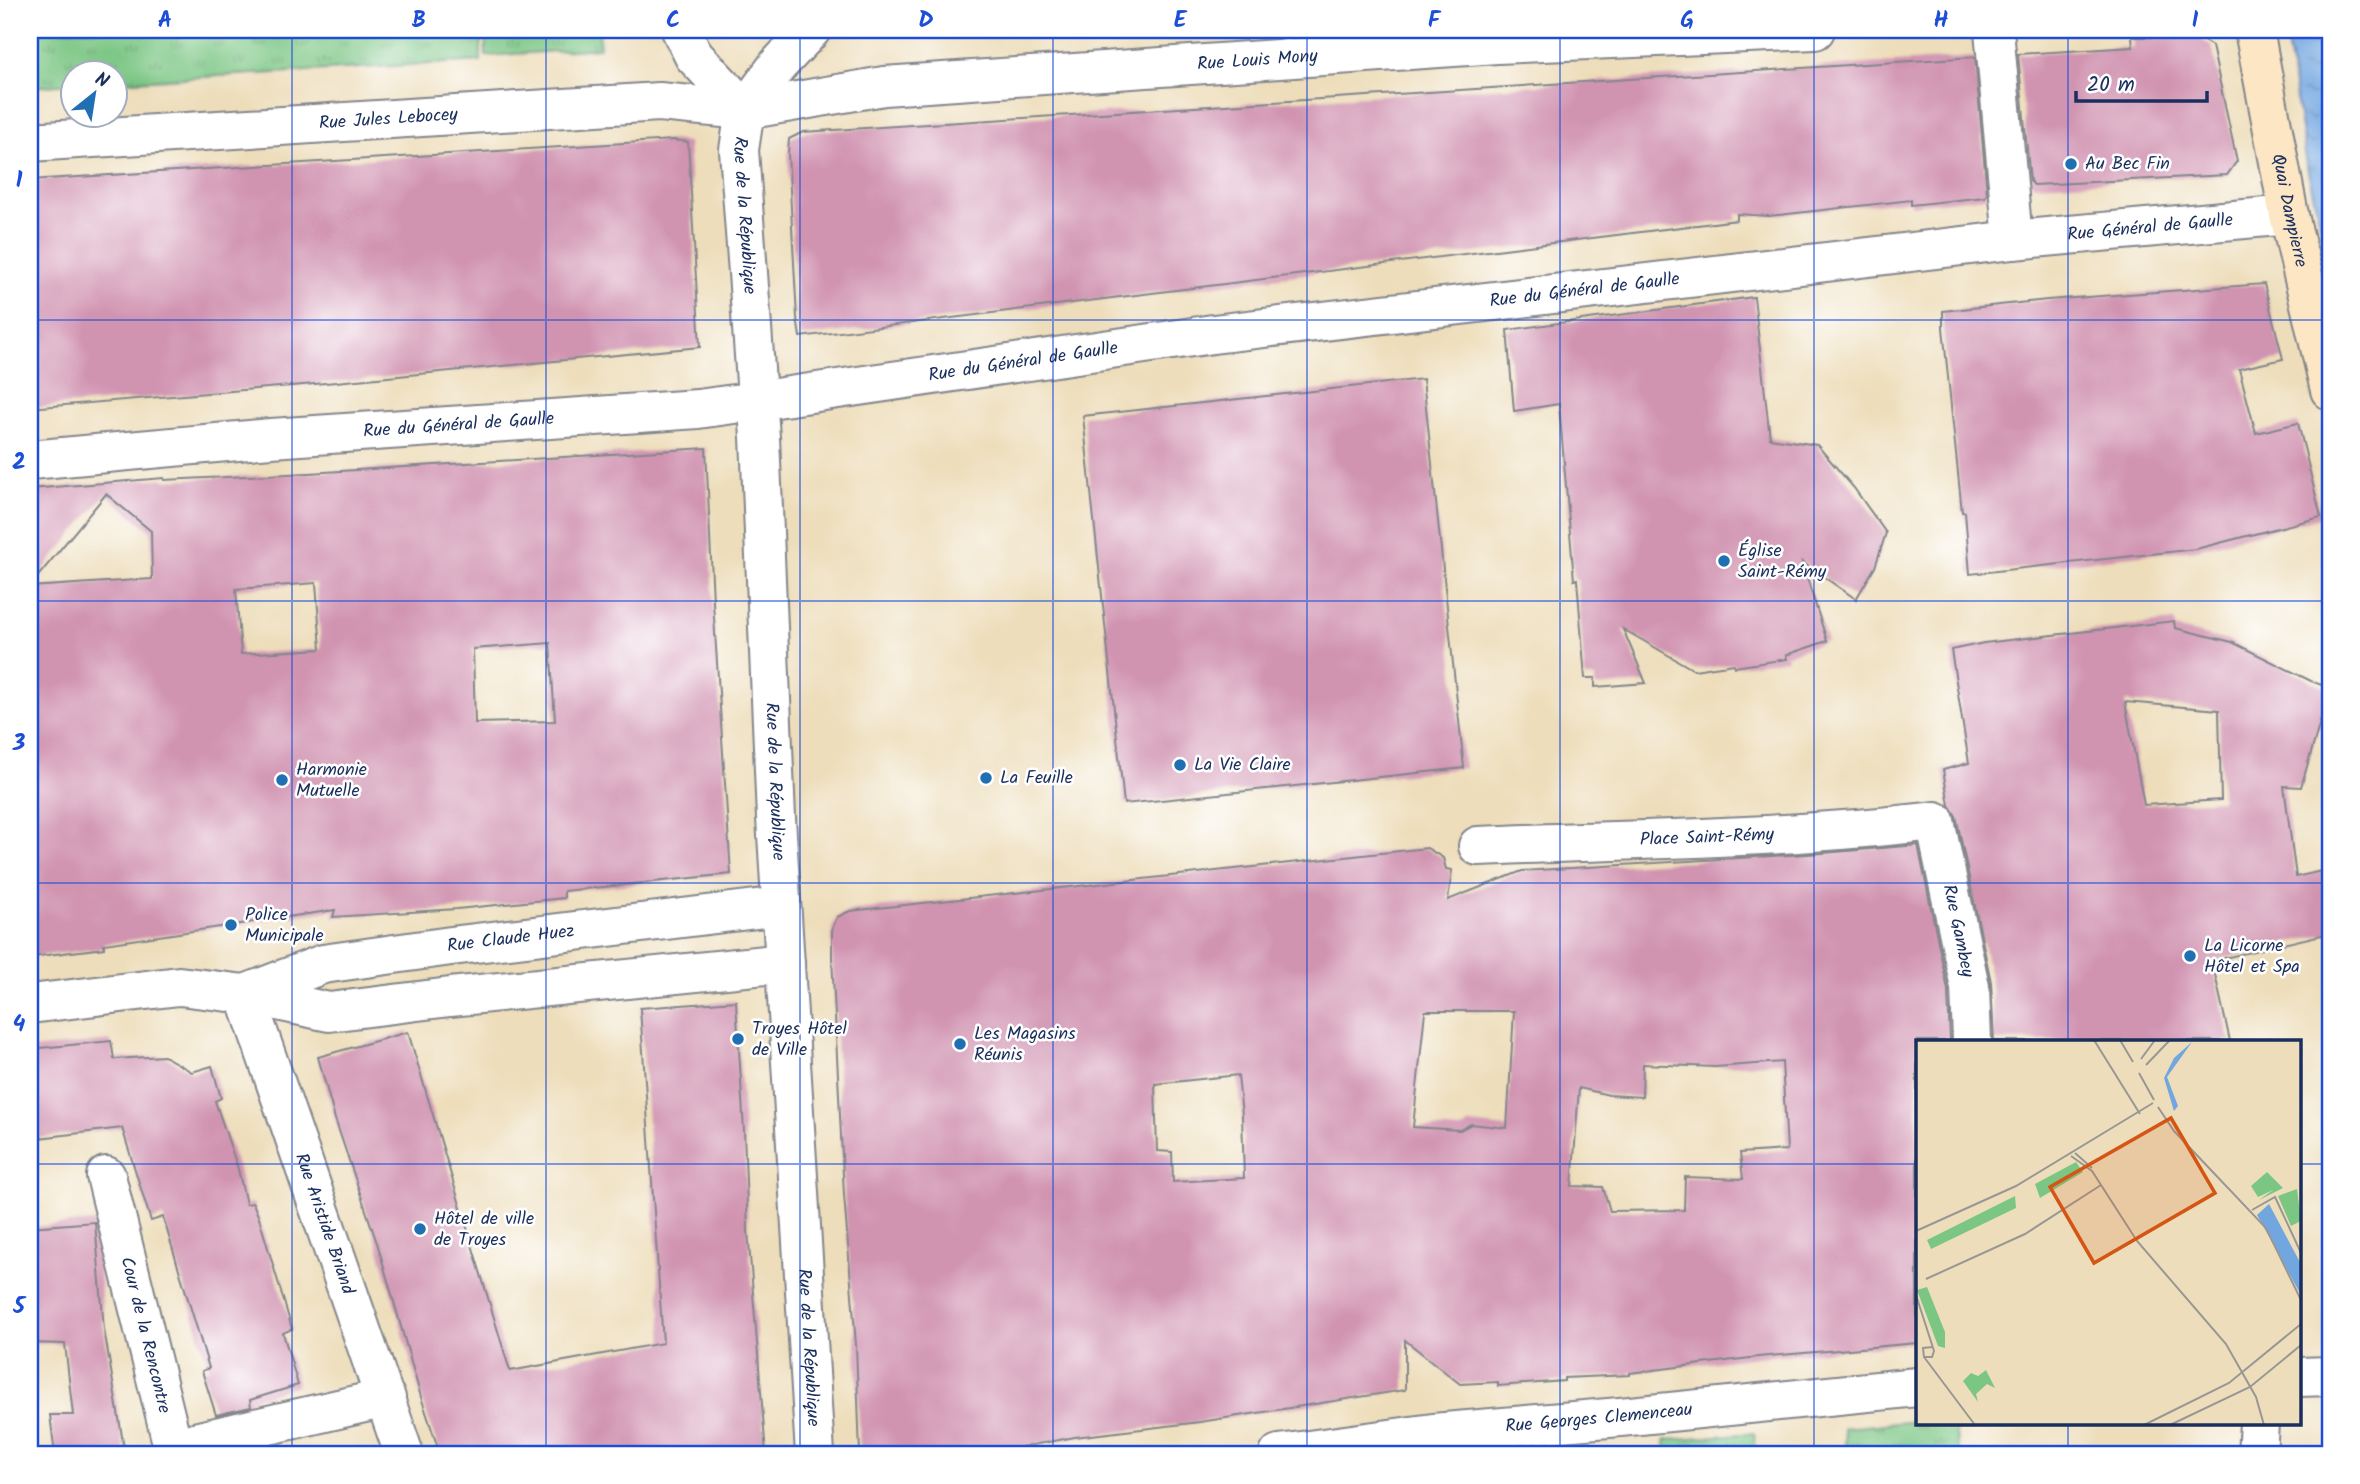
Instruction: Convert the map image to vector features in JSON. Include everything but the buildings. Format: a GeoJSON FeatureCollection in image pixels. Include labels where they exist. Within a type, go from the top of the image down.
{"type":"FeatureCollection","features":[{"type":"Feature","properties":{"kind":"main road","name":"Quai Dampierre"},"geometry":{"type":"LineString","coordinates":[[2254,30],[2289,215],[2330,390]]}},
{"type":"Feature","properties":{"kind":"street"},"geometry":{"type":"LineString","coordinates":[[681,30],[694,56],[746,110],[782,47],[811,30]]}},
{"type":"Feature","properties":{"kind":"street","name":"Rue Louis Mony"},"geometry":{"type":"LineString","coordinates":[[746,110],[875,87],[1497,44],[1815,30]]}},
{"type":"Feature","properties":{"kind":"street"},"geometry":{"type":"LineString","coordinates":[[1994,30],[2013,240]]}},
{"type":"Feature","properties":{"kind":"street","name":"Rue Jules Lebocey"},"geometry":{"type":"LineString","coordinates":[[30,142],[659,102],[746,110]]}},
{"type":"Feature","properties":{"kind":"street","name":"Rue de la République"},"geometry":{"type":"LineString","coordinates":[[746,110],[739,150],[760,437],[781,906],[815,1454]]}},
{"type":"Feature","properties":{"kind":"street","name":"Rue Général de Gaulle"},"geometry":{"type":"LineString","coordinates":[[2013,240],[2289,215]]}},
{"type":"Feature","properties":{"kind":"street","name":"Rue du Général de Gaulle"},"geometry":{"type":"LineString","coordinates":[[30,460],[290,438],[698,409],[1213,334],[2013,240]]}},
{"type":"Feature","properties":{"kind":"street","name":"Place Saint-Rémy"},"geometry":{"type":"LineString","coordinates":[[1478,846],[1714,836],[1779,836],[1935,821]]}},
{"type":"Feature","properties":{"kind":"street","name":"Rue Gambey"},"geometry":{"type":"LineString","coordinates":[[1935,821],[1969,988],[1972,1040]]}},
{"type":"Feature","properties":{"kind":"street","name":"Rue Claude Huez"},"geometry":{"type":"LineString","coordinates":[[245,994],[323,964],[781,906]]}},
{"type":"Feature","properties":{"kind":"street","name":"Rue Claude Huez"},"geometry":{"type":"LineString","coordinates":[[30,1004],[179,986],[245,994],[329,1012],[785,963]]}},
{"type":"Feature","properties":{"kind":"street","name":"Rue Aristide Briand"},"geometry":{"type":"LineString","coordinates":[[245,994],[404,1454]]}},
{"type":"Feature","properties":{"kind":"street","name":"Cour de la Rencontre"},"geometry":{"type":"LineString","coordinates":[[106,1175],[173,1447],[386,1398]]}},
{"type":"Feature","properties":{"kind":"street"},"geometry":{"type":"LineString","coordinates":[[2300,1377],[2330,1376]]}},
{"type":"Feature","properties":{"kind":"street","name":"Rue Georges Clemenceau"},"geometry":{"type":"LineString","coordinates":[[1279,1454],[1343,1450],[1433,1433],[1916,1387]]}},
{"type":"Feature","properties":{"kind":"street"},"geometry":{"type":"LineString","coordinates":[[2257,1454],[2259,1424]]}},
{"type":"Feature","properties":{"kind":"green space"},"geometry":{"type":"Polygon","coordinates":[[[30,30],[481,30],[481,61],[130,81],[130,60],[60,60],[60,85],[30,87],[30,30]]]}},
{"type":"Feature","properties":{"kind":"green space"},"geometry":{"type":"Polygon","coordinates":[[[485,30],[599,30],[600,48],[486,56],[485,30]]]}},
{"type":"Feature","properties":{"kind":"green space"},"geometry":{"type":"Polygon","coordinates":[[[1916,1421],[1916,1424],[1954,1424],[1959,1454],[1906,1454],[1900,1449],[1895,1454],[1881,1454],[1879,1447],[1867,1448],[1867,1454],[1846,1454],[1844,1428],[1916,1421]]]}},
{"type":"Feature","properties":{"kind":"green space"},"geometry":{"type":"Polygon","coordinates":[[[1754,1433],[1756,1454],[1666,1454],[1665,1440],[1754,1433]]]}},
{"type":"Feature","properties":{"kind":"water"},"geometry":{"type":"Polygon","coordinates":[[[2285,30],[2330,30],[2330,266],[2308,172],[2285,30]]]}},
{"type":"Feature","properties":{"kind":"place","name":"Au Bec Fin"},"geometry":{"type":"Point","coordinates":[2071,164]}},
{"type":"Feature","properties":{"kind":"place","name":"Église Saint-Rémy"},"geometry":{"type":"Point","coordinates":[1724,561]}},
{"type":"Feature","properties":{"kind":"place","name":"La Vie Claire"},"geometry":{"type":"Point","coordinates":[1180,765]}},
{"type":"Feature","properties":{"kind":"place","name":"La Feuille"},"geometry":{"type":"Point","coordinates":[986,778]}},
{"type":"Feature","properties":{"kind":"place","name":"Harmonie Mutuelle"},"geometry":{"type":"Point","coordinates":[282,780]}},
{"type":"Feature","properties":{"kind":"place","name":"Police Municipale"},"geometry":{"type":"Point","coordinates":[231,925]}},
{"type":"Feature","properties":{"kind":"place","name":"La Licorne Hôtel et Spa"},"geometry":{"type":"Point","coordinates":[2190,956]}},
{"type":"Feature","properties":{"kind":"place","name":"Troyes Hôtel de Ville"},"geometry":{"type":"Point","coordinates":[738,1039]}},
{"type":"Feature","properties":{"kind":"place","name":"Les Magasins Réunis"},"geometry":{"type":"Point","coordinates":[960,1044]}},
{"type":"Feature","properties":{"kind":"place","name":"Hôtel de ville de Troyes"},"geometry":{"type":"Point","coordinates":[420,1229]}}]}
